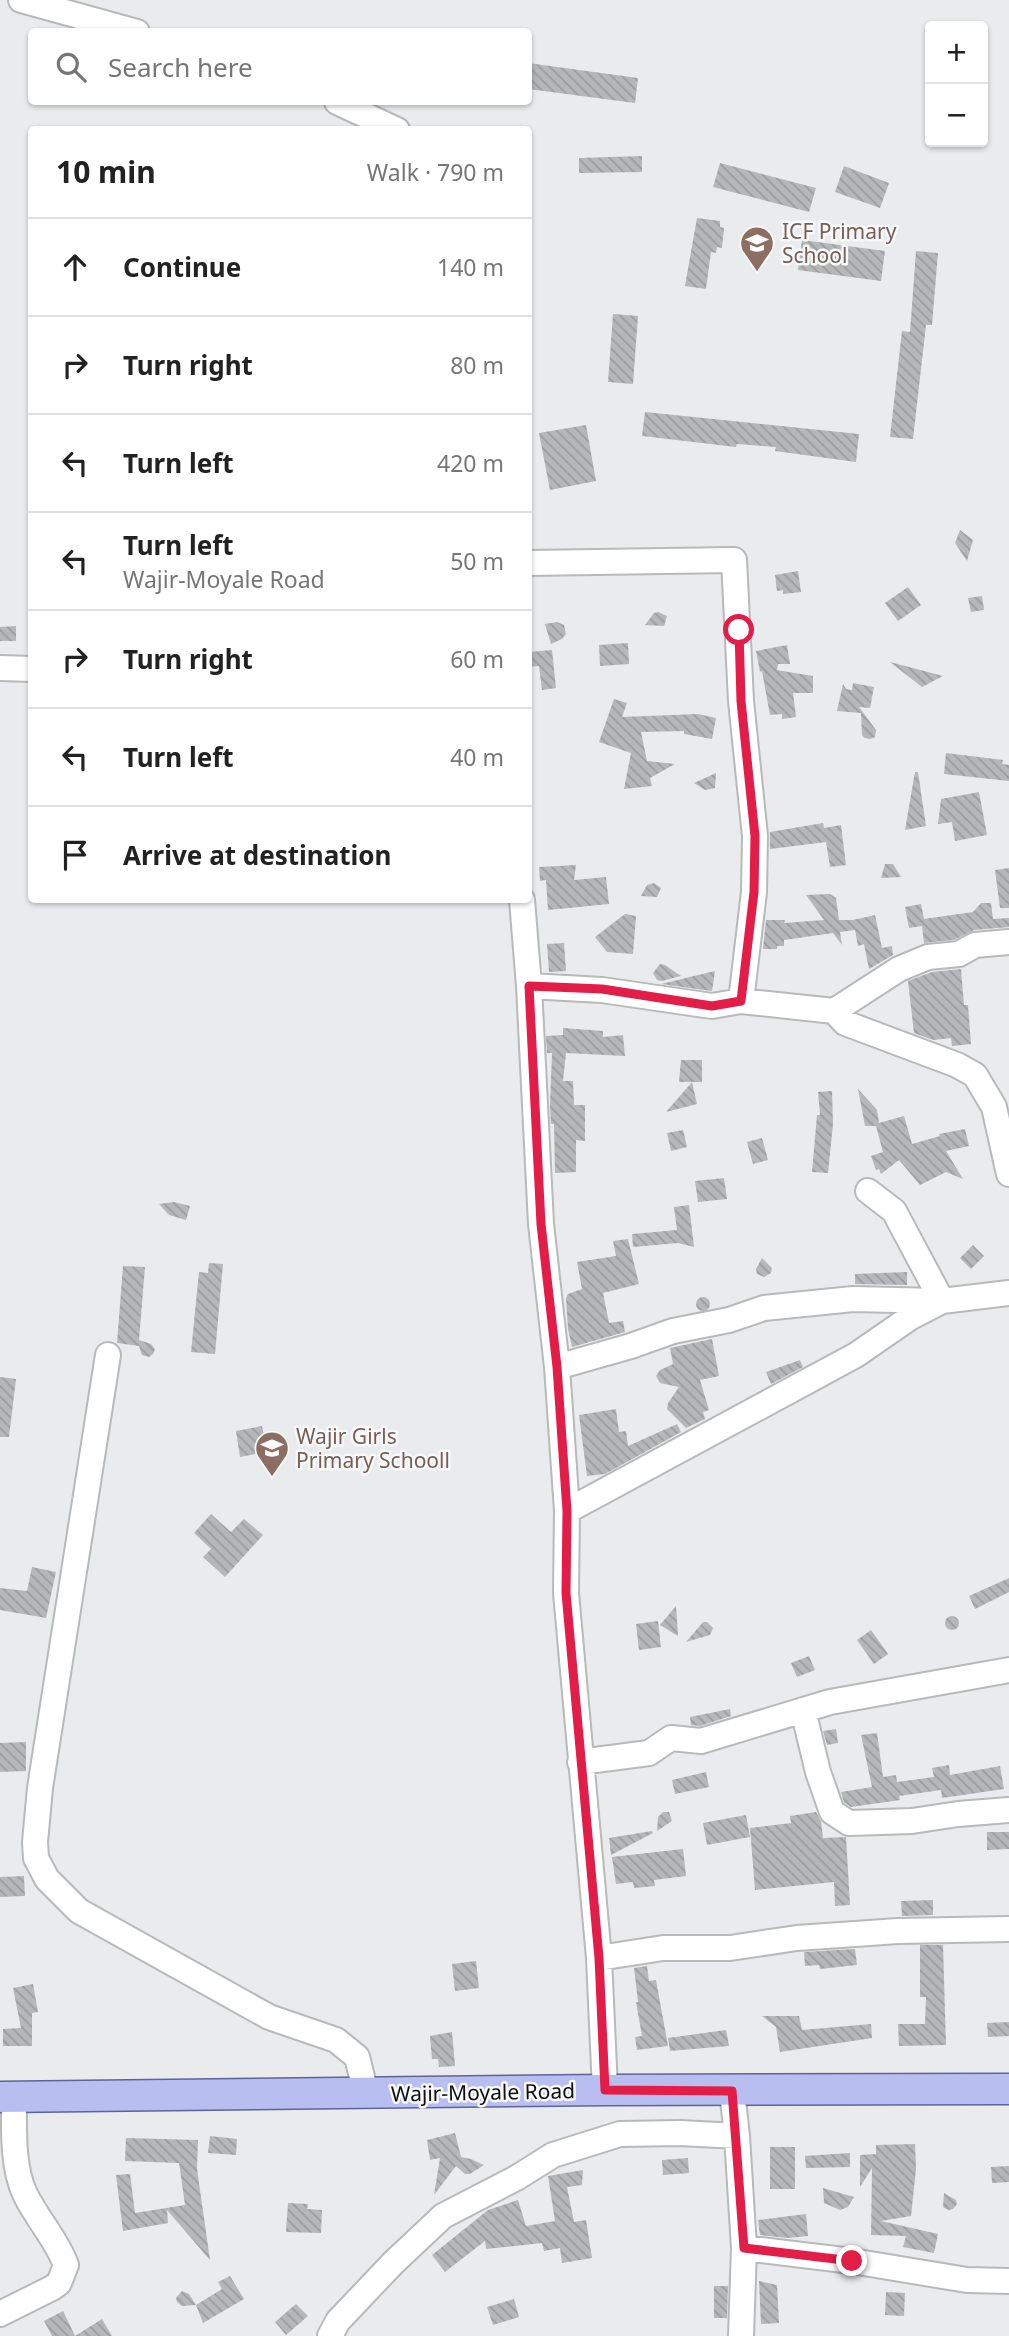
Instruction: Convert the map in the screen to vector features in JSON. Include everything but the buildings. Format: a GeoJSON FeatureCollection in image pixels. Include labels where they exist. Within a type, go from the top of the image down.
{"type":"FeatureCollection","features":[{"type":"Feature","properties":{"kind":"main road","name":"Wajir-Moyale Road"},"geometry":{"type":"LineString","coordinates":[[7,2097],[605,2090],[1009,2089]]}},
{"type":"Feature","properties":{"kind":"street"},"geometry":{"type":"LineString","coordinates":[[21,0],[122,28]]}},
{"type":"Feature","properties":{"kind":"street"},"geometry":{"type":"LineString","coordinates":[[343,105],[388,126]]}},
{"type":"Feature","properties":{"kind":"street"},"geometry":{"type":"LineString","coordinates":[[532,562],[734,560],[741,701],[755,836],[754,892],[741,1001]]}},
{"type":"Feature","properties":{"kind":"street"},"geometry":{"type":"LineString","coordinates":[[0,668],[28,669]]}},
{"type":"Feature","properties":{"kind":"street"},"geometry":{"type":"LineString","coordinates":[[522,903],[541,1224],[557,1367],[567,1511],[566,1593],[599,1958],[605,2090]]}},
{"type":"Feature","properties":{"kind":"street"},"geometry":{"type":"LineString","coordinates":[[529,986],[602,989],[712,1006],[741,1001],[834,1011],[899,969],[928,957],[960,954],[975,945],[1009,942]]}},
{"type":"Feature","properties":{"kind":"street"},"geometry":{"type":"LineString","coordinates":[[834,1011],[845,1023],[957,1065],[975,1075],[994,1107],[1009,1174]]}},
{"type":"Feature","properties":{"kind":"street"},"geometry":{"type":"LineString","coordinates":[[868,1191],[894,1212],[942,1301]]}},
{"type":"Feature","properties":{"kind":"street"},"geometry":{"type":"LineString","coordinates":[[557,1367],[673,1331],[729,1320],[764,1307],[853,1299],[942,1301],[1009,1293]]}},
{"type":"Feature","properties":{"kind":"street"},"geometry":{"type":"LineString","coordinates":[[567,1511],[856,1355],[911,1317],[942,1301]]}},
{"type":"Feature","properties":{"kind":"street"},"geometry":{"type":"LineString","coordinates":[[108,1355],[40,1788],[36,1858],[47,1879],[79,1911],[269,2017],[336,2040],[357,2057],[366,2093]]}},
{"type":"Feature","properties":{"kind":"street"},"geometry":{"type":"LineString","coordinates":[[580,1762],[649,1753],[671,1738],[701,1741],[830,1702],[1009,1670]]}},
{"type":"Feature","properties":{"kind":"street"},"geometry":{"type":"LineString","coordinates":[[803,1710],[818,1772],[832,1812],[849,1824],[912,1821],[1009,1810]]}},
{"type":"Feature","properties":{"kind":"street"},"geometry":{"type":"LineString","coordinates":[[599,1958],[663,1948],[730,1948],[797,1938],[898,1931],[1009,1929]]}},
{"type":"Feature","properties":{"kind":"street"},"geometry":{"type":"LineString","coordinates":[[732,2091],[744,2248],[741,2336]]}},
{"type":"Feature","properties":{"kind":"street"},"geometry":{"type":"LineString","coordinates":[[0,2315],[59,2283],[66,2266],[62,2253],[39,2221],[23,2191],[7,2097]]}},
{"type":"Feature","properties":{"kind":"street"},"geometry":{"type":"LineString","coordinates":[[330,2336],[338,2321],[393,2263],[443,2216],[518,2177],[553,2155],[620,2134],[737,2136]]}},
{"type":"Feature","properties":{"kind":"street"},"geometry":{"type":"LineString","coordinates":[[744,2248],[852,2261],[967,2280],[1009,2281]]}},
{"type":"Feature","properties":{"kind":"place","name":"ICF Primary School"},"geometry":{"type":"Point","coordinates":[757,273]}},
{"type":"Feature","properties":{"kind":"place","name":"Wajir Girls Primary Schooll"},"geometry":{"type":"Point","coordinates":[272,1478]}},
{"type":"Feature","properties":{"kind":"route"},"geometry":{"type":"LineString","coordinates":[[739,630],[741,701],[755,836],[754,892],[741,1001],[712,1006],[602,989],[529,986],[541,1224],[557,1367],[567,1511],[566,1593],[599,1958],[605,2090],[732,2091],[744,2248],[852,2261]]}}]}
